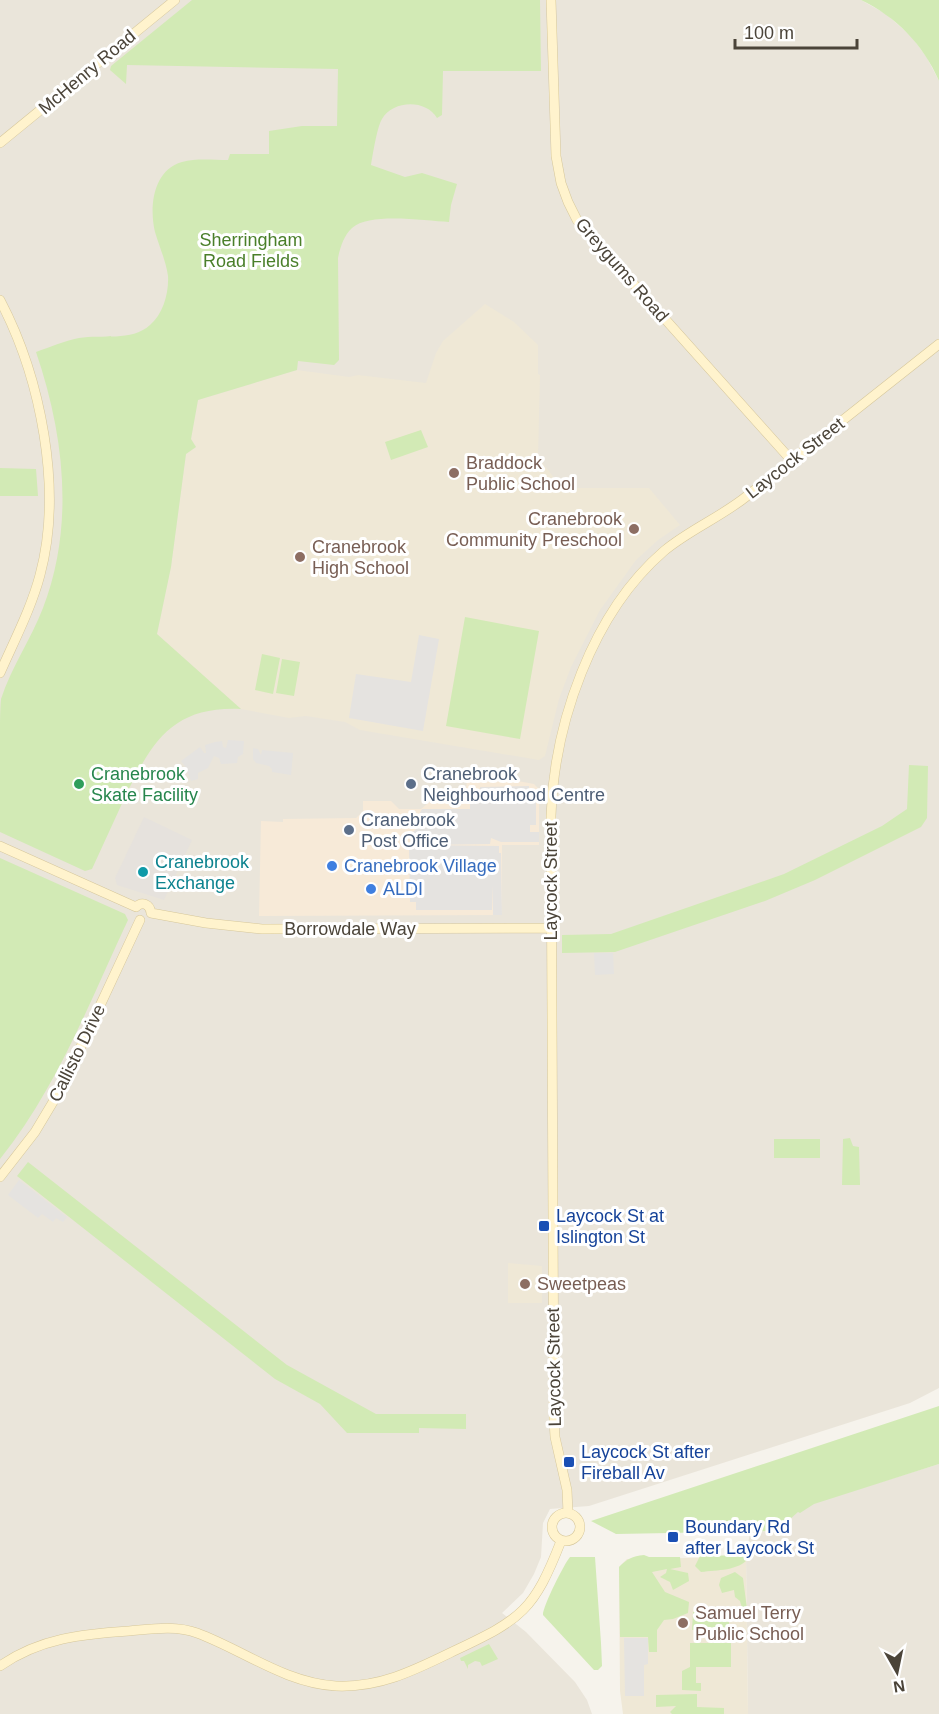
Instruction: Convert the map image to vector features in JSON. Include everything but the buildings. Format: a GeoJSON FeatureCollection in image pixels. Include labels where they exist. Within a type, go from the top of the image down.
{"type":"FeatureCollection","features":[{"type":"Feature","properties":{"kind":"street","name":"McHenry Road"},"geometry":{"type":"LineString","coordinates":[[0,143],[175,0]]}},
{"type":"Feature","properties":{"kind":"street","name":"Greygums Road"},"geometry":{"type":"LineString","coordinates":[[551,0],[556,156],[563,190],[574,214],[589,234],[792,461]]}},
{"type":"Feature","properties":{"kind":"street"},"geometry":{"type":"LineString","coordinates":[[0,300],[37,400],[45,445],[51,507],[47,548],[35,594],[0,672]]}},
{"type":"Feature","properties":{"kind":"street","name":"Laycock Street"},"geometry":{"type":"LineString","coordinates":[[568,1513],[567,1490],[555,1437],[554,1420],[551,807],[557,756],[571,704],[583,670],[600,635],[628,591],[657,557],[679,540],[739,502],[939,344]]}},
{"type":"Feature","properties":{"kind":"street","name":"Borrowdale Way"},"geometry":{"type":"LineString","coordinates":[[0,846],[136,907],[145,904],[151,913],[217,925],[261,929],[551,928]]}},
{"type":"Feature","properties":{"kind":"street"},"geometry":{"type":"LineString","coordinates":[[136,907],[134,915],[140,920],[147,919],[151,913]]}},
{"type":"Feature","properties":{"kind":"street","name":"Callisto Drive"},"geometry":{"type":"LineString","coordinates":[[0,1177],[35,1132],[62,1087],[140,920]]}},
{"type":"Feature","properties":{"kind":"street"},"geometry":{"type":"LineString","coordinates":[[568,1513],[576,1517],[580,1529],[572,1540],[561,1541],[552,1531],[553,1522],[559,1515],[568,1513]]}},
{"type":"Feature","properties":{"kind":"street"},"geometry":{"type":"LineString","coordinates":[[0,1666],[30,1649],[60,1638],[92,1633],[167,1628],[197,1633],[278,1670],[312,1682],[347,1686],[382,1682],[411,1672],[493,1633],[514,1620],[537,1594],[561,1541]]}},
{"type":"Feature","properties":{"kind":"shaded area"},"geometry":{"type":"Polygon","coordinates":[[[0,0],[861,0],[886,14],[912,37],[927,58],[939,81],[939,1388],[910,1403],[589,1506],[550,1509],[543,1523],[541,1557],[534,1574],[523,1593],[502,1613],[526,1632],[575,1682],[587,1700],[592,1714],[0,1714],[0,0]]]}},
{"type":"Feature","properties":{"kind":"shaded area","name":"Cranebrook High School"},"geometry":{"type":"Polygon","coordinates":[[[485,304],[514,322],[538,345],[538,374],[540,375],[538,457],[562,488],[649,488],[680,525],[658,540],[636,560],[600,610],[571,667],[559,699],[545,756],[539,760],[360,730],[345,722],[306,716],[289,718],[241,709],[157,634],[171,567],[186,454],[196,447],[191,439],[198,400],[297,370],[426,383],[436,353],[443,341],[485,304]]]}},
{"type":"Feature","properties":{"kind":"shaded area"},"geometry":{"type":"Polygon","coordinates":[[[419,635],[439,639],[423,731],[349,718],[356,674],[411,682],[419,635]]]}},
{"type":"Feature","properties":{"kind":"shaded area"},"geometry":{"type":"Polygon","coordinates":[[[228,740],[244,741],[243,754],[238,757],[237,763],[221,764],[219,758],[214,756],[208,768],[198,773],[198,779],[191,781],[181,761],[200,747],[206,753],[205,745],[215,742],[222,741],[223,747],[226,748],[228,740]]]}},
{"type":"Feature","properties":{"kind":"shaded area"},"geometry":{"type":"Polygon","coordinates":[[[253,748],[258,749],[261,755],[262,750],[293,753],[291,775],[272,772],[269,766],[256,763],[253,759],[253,748]]]}},
{"type":"Feature","properties":{"kind":"shaded area"},"geometry":{"type":"Polygon","coordinates":[[[468,772],[534,784],[539,789],[539,845],[502,845],[502,915],[259,916],[261,821],[356,818],[363,811],[363,801],[391,801],[399,809],[421,809],[432,800],[431,790],[449,790],[455,797],[465,798],[468,772]]]}},
{"type":"Feature","properties":{"kind":"shaded area"},"geometry":{"type":"Polygon","coordinates":[[[529,786],[529,793],[536,794],[536,825],[530,825],[530,832],[539,832],[539,842],[501,842],[491,838],[490,844],[424,845],[499,846],[502,915],[493,915],[493,885],[492,910],[416,910],[416,902],[410,902],[409,847],[416,847],[413,832],[422,809],[470,809],[470,802],[480,795],[480,787],[529,786]]]}},
{"type":"Feature","properties":{"kind":"shaded area"},"geometry":{"type":"Polygon","coordinates":[[[144,817],[192,840],[164,900],[117,885],[115,878],[144,817]]]}},
{"type":"Feature","properties":{"kind":"shaded area"},"geometry":{"type":"Polygon","coordinates":[[[594,953],[613,953],[614,974],[595,975],[594,953]]]}},
{"type":"Feature","properties":{"kind":"shaded area"},"geometry":{"type":"Polygon","coordinates":[[[19,1180],[67,1217],[63,1222],[56,1218],[53,1222],[42,1214],[38,1218],[8,1195],[19,1180]]]}},
{"type":"Feature","properties":{"kind":"shaded area","name":"Sweetpeas"},"geometry":{"type":"Polygon","coordinates":[[[508,1263],[542,1266],[542,1303],[508,1303],[508,1263]]]}},
{"type":"Feature","properties":{"kind":"shaded area"},"geometry":{"type":"Polygon","coordinates":[[[939,1464],[939,1714],[748,1714],[746,1557],[750,1532],[777,1531],[804,1506],[939,1464]]]}},
{"type":"Feature","properties":{"kind":"shaded area","name":"Samuel Terry Public School"},"geometry":{"type":"Polygon","coordinates":[[[746,1557],[748,1714],[623,1714],[620,1691],[619,1567],[627,1559],[746,1557]]]}},
{"type":"Feature","properties":{"kind":"shaded area"},"geometry":{"type":"Polygon","coordinates":[[[624,1638],[648,1638],[648,1664],[644,1665],[644,1696],[625,1696],[624,1638]]]}},
{"type":"Feature","properties":{"kind":"green space","name":"Sherringham Road Fields"},"geometry":{"type":"Polygon","coordinates":[[[192,0],[540,0],[541,71],[443,71],[442,115],[437,118],[425,107],[410,104],[401,105],[387,113],[378,128],[371,165],[405,177],[422,173],[457,184],[449,222],[384,219],[360,223],[352,228],[341,246],[338,258],[339,360],[334,365],[298,361],[297,370],[198,400],[191,439],[196,447],[186,454],[171,567],[157,634],[241,709],[198,714],[168,731],[145,759],[92,869],[85,871],[0,832],[1,699],[43,608],[53,577],[62,512],[59,447],[46,383],[36,352],[79,338],[134,334],[155,320],[164,303],[168,276],[153,222],[153,201],[159,181],[172,166],[193,160],[228,160],[230,154],[269,154],[269,131],[302,126],[337,126],[338,69],[127,65],[126,84],[110,70],[111,66],[192,0]]]}},
{"type":"Feature","properties":{"kind":"green space"},"geometry":{"type":"Polygon","coordinates":[[[861,0],[939,0],[939,81],[925,55],[907,33],[886,15],[861,0]]]}},
{"type":"Feature","properties":{"kind":"green space"},"geometry":{"type":"Polygon","coordinates":[[[421,430],[428,447],[391,460],[385,442],[421,430]]]}},
{"type":"Feature","properties":{"kind":"green space"},"geometry":{"type":"Polygon","coordinates":[[[0,468],[36,469],[38,496],[0,496],[0,468]]]}},
{"type":"Feature","properties":{"kind":"green space"},"geometry":{"type":"Polygon","coordinates":[[[465,617],[539,631],[520,739],[446,726],[465,617]]]}},
{"type":"Feature","properties":{"kind":"green space"},"geometry":{"type":"Polygon","coordinates":[[[262,654],[280,658],[273,694],[255,690],[262,654]]]}},
{"type":"Feature","properties":{"kind":"green space"},"geometry":{"type":"Polygon","coordinates":[[[282,659],[300,662],[294,696],[276,693],[282,659]]]}},
{"type":"Feature","properties":{"kind":"green space"},"geometry":{"type":"Polygon","coordinates":[[[909,765],[928,766],[927,818],[921,827],[815,880],[765,901],[615,952],[562,953],[562,935],[611,934],[784,874],[882,826],[907,809],[909,765]]]}},
{"type":"Feature","properties":{"kind":"green space"},"geometry":{"type":"Polygon","coordinates":[[[0,858],[125,914],[128,920],[56,1074],[20,1132],[0,1159],[0,858]]]}},
{"type":"Feature","properties":{"kind":"green space"},"geometry":{"type":"Polygon","coordinates":[[[850,1138],[853,1146],[859,1147],[860,1185],[842,1185],[843,1139],[850,1138]]]}},
{"type":"Feature","properties":{"kind":"green space"},"geometry":{"type":"Polygon","coordinates":[[[774,1139],[820,1139],[820,1158],[774,1158],[774,1139]]]}},
{"type":"Feature","properties":{"kind":"green space"},"geometry":{"type":"Polygon","coordinates":[[[28,1162],[287,1365],[376,1414],[466,1414],[466,1429],[419,1428],[419,1433],[347,1433],[320,1404],[275,1379],[17,1176],[28,1162]]]}},
{"type":"Feature","properties":{"kind":"green space"},"geometry":{"type":"Polygon","coordinates":[[[939,1406],[939,1464],[814,1504],[798,1512],[777,1531],[616,1534],[591,1521],[939,1406]]]}},
{"type":"Feature","properties":{"kind":"green space"},"geometry":{"type":"Polygon","coordinates":[[[644,1555],[680,1557],[681,1567],[670,1569],[688,1573],[689,1581],[673,1590],[670,1582],[660,1577],[666,1573],[667,1569],[652,1572],[665,1592],[689,1602],[688,1613],[664,1620],[657,1630],[657,1652],[649,1652],[648,1637],[620,1637],[619,1567],[630,1558],[644,1555]]]}},
{"type":"Feature","properties":{"kind":"green space"},"geometry":{"type":"Polygon","coordinates":[[[746,1555],[749,1558],[744,1562],[727,1569],[701,1572],[695,1566],[700,1556],[746,1555]]]}},
{"type":"Feature","properties":{"kind":"green space"},"geometry":{"type":"Polygon","coordinates":[[[570,1557],[595,1557],[602,1666],[598,1670],[594,1670],[543,1615],[554,1586],[570,1557]]]}},
{"type":"Feature","properties":{"kind":"green space"},"geometry":{"type":"Polygon","coordinates":[[[735,1572],[743,1578],[747,1609],[742,1608],[740,1601],[735,1597],[734,1590],[722,1593],[719,1585],[721,1578],[735,1572]]]}},
{"type":"Feature","properties":{"kind":"green space"},"geometry":{"type":"Polygon","coordinates":[[[693,1612],[729,1613],[729,1631],[692,1630],[693,1612]]]}},
{"type":"Feature","properties":{"kind":"green space"},"geometry":{"type":"Polygon","coordinates":[[[690,1643],[731,1643],[731,1667],[696,1667],[696,1683],[701,1683],[701,1691],[682,1690],[682,1671],[690,1667],[690,1643]]]}},
{"type":"Feature","properties":{"kind":"green space"},"geometry":{"type":"Polygon","coordinates":[[[489,1644],[498,1659],[482,1666],[480,1662],[475,1661],[468,1665],[468,1669],[464,1661],[461,1661],[460,1658],[489,1644]]]}},
{"type":"Feature","properties":{"kind":"green space"},"geometry":{"type":"Polygon","coordinates":[[[697,1694],[697,1707],[724,1708],[724,1714],[672,1714],[670,1712],[676,1706],[656,1707],[656,1695],[697,1694]]]}},
{"type":"Feature","properties":{"kind":"place","name":"Braddock Public School"},"geometry":{"type":"Point","coordinates":[454,473]}},
{"type":"Feature","properties":{"kind":"place","name":"Cranebrook Community Preschool"},"geometry":{"type":"Point","coordinates":[634,529]}},
{"type":"Feature","properties":{"kind":"place","name":"Cranebrook High School"},"geometry":{"type":"Point","coordinates":[300,557]}},
{"type":"Feature","properties":{"kind":"place","name":"Cranebrook Skate Facility"},"geometry":{"type":"Point","coordinates":[79,784]}},
{"type":"Feature","properties":{"kind":"place","name":"Cranebrook Neighbourhood Centre"},"geometry":{"type":"Point","coordinates":[411,784]}},
{"type":"Feature","properties":{"kind":"place","name":"Cranebrook Post Office"},"geometry":{"type":"Point","coordinates":[349,830]}},
{"type":"Feature","properties":{"kind":"place","name":"Cranebrook Village"},"geometry":{"type":"Point","coordinates":[332,866]}},
{"type":"Feature","properties":{"kind":"place","name":"Cranebrook Exchange"},"geometry":{"type":"Point","coordinates":[143,872]}},
{"type":"Feature","properties":{"kind":"place","name":"ALDI"},"geometry":{"type":"Point","coordinates":[371,889]}},
{"type":"Feature","properties":{"kind":"place","name":"Laycock St at Islington St"},"geometry":{"type":"Point","coordinates":[544,1226]}},
{"type":"Feature","properties":{"kind":"place","name":"Sweetpeas"},"geometry":{"type":"Point","coordinates":[525,1284]}},
{"type":"Feature","properties":{"kind":"place","name":"Laycock St after Fireball Av"},"geometry":{"type":"Point","coordinates":[569,1462]}},
{"type":"Feature","properties":{"kind":"place","name":"Boundary Rd after Laycock St"},"geometry":{"type":"Point","coordinates":[673,1537]}},
{"type":"Feature","properties":{"kind":"place","name":"Samuel Terry Public School"},"geometry":{"type":"Point","coordinates":[683,1623]}}]}
